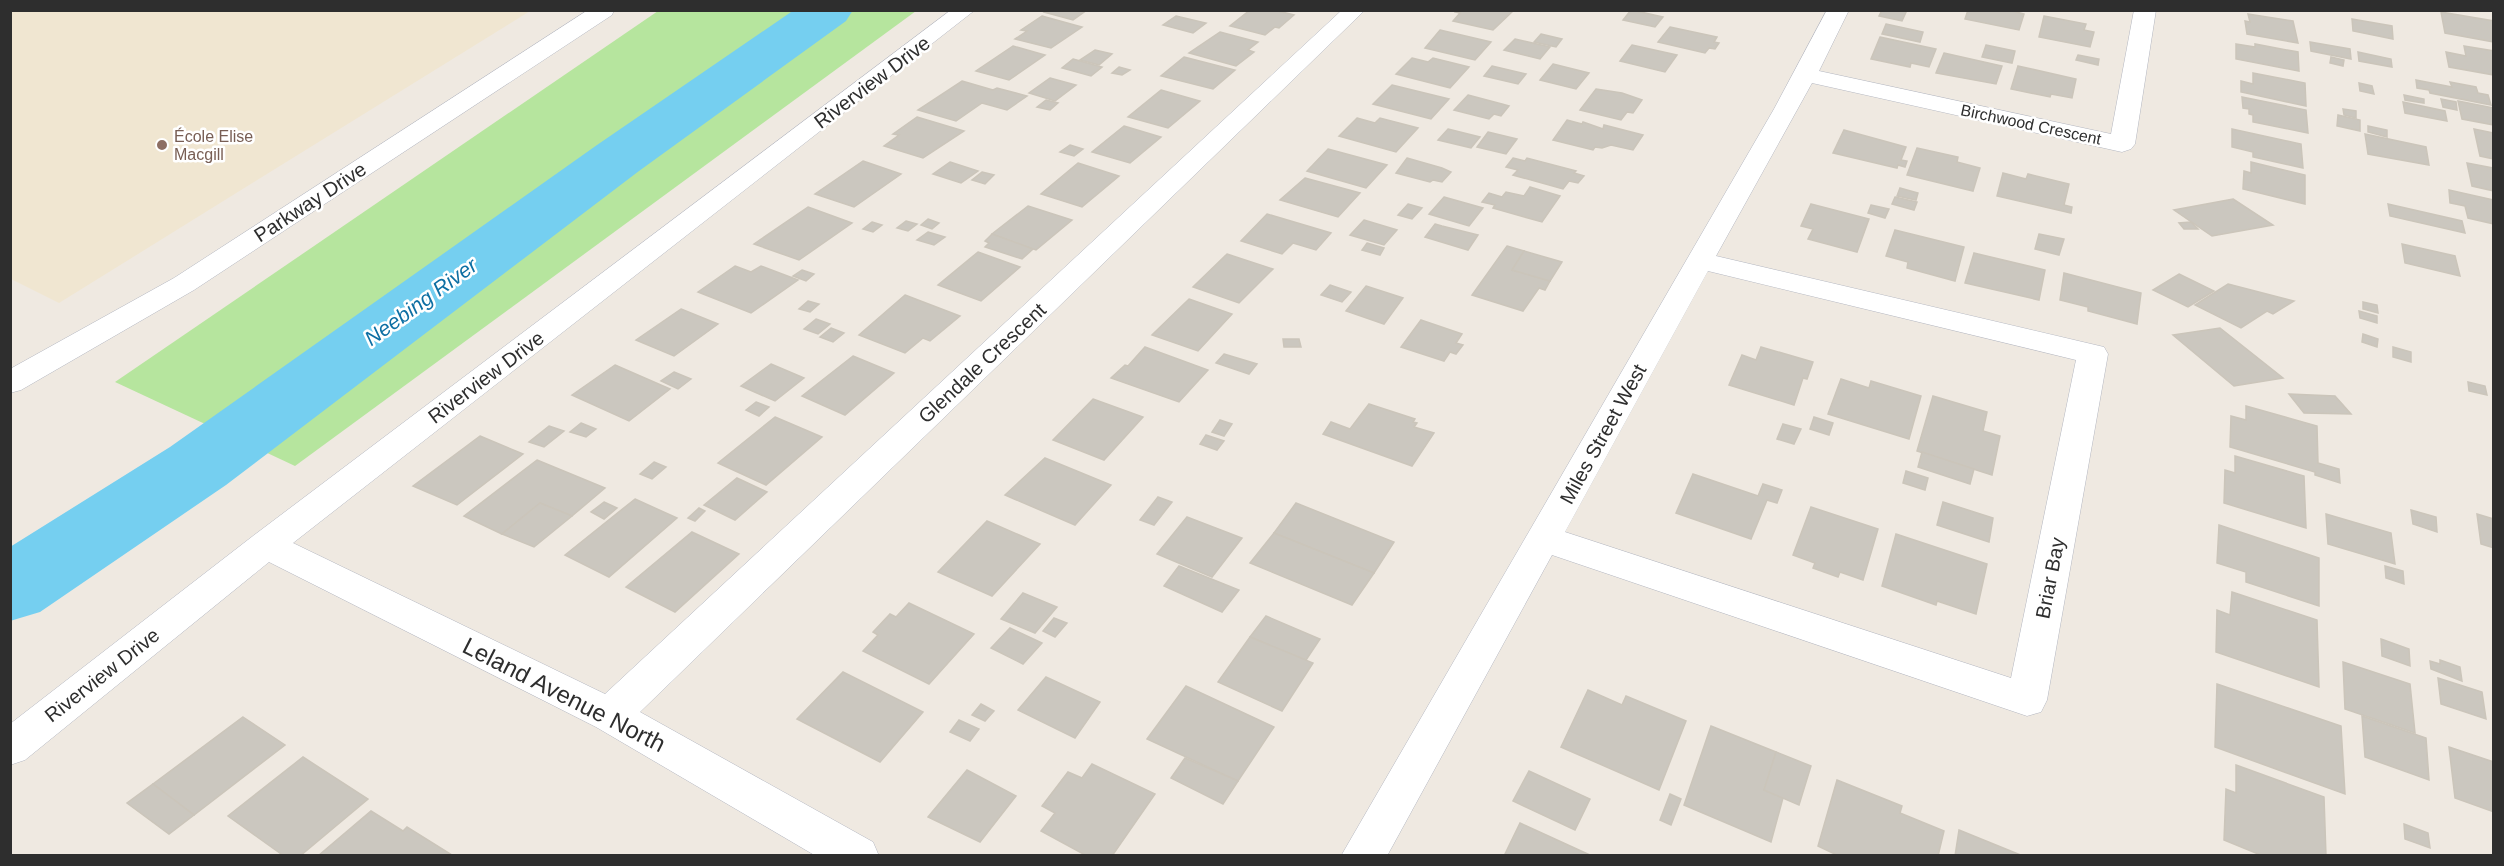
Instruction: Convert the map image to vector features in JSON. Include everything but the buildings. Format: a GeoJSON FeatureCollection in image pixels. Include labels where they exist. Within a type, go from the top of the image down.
{"type":"FeatureCollection","features":[{"type":"Feature","properties":{"kind":"street","name":"Parkway Drive"},"geometry":{"type":"LineString","coordinates":[[10,383],[184,284],[604,10]]}},
{"type":"Feature","properties":{"kind":"street","name":"Riverview Drive"},"geometry":{"type":"LineString","coordinates":[[10,748],[266,545],[965,10]]}},
{"type":"Feature","properties":{"kind":"street","name":"Glendale Crescent"},"geometry":{"type":"LineString","coordinates":[[610,715],[1355,10]]}},
{"type":"Feature","properties":{"kind":"street","name":"Miles Street West"},"geometry":{"type":"LineString","coordinates":[[1364,855],[1545,539],[1699,260],[1807,75],[1838,10]]}},
{"type":"Feature","properties":{"kind":"street","name":"Birchwood Crescent"},"geometry":{"type":"LineString","coordinates":[[1807,75],[2122,144],[2145,10]]}},
{"type":"Feature","properties":{"kind":"street","name":"Briar Bay"},"geometry":{"type":"LineString","coordinates":[[1545,539],[2027,700],[2093,354],[1699,260]]}},
{"type":"Feature","properties":{"kind":"street","name":"Leland Avenue North"},"geometry":{"type":"LineString","coordinates":[[266,545],[610,715],[856,855]]}},
{"type":"Feature","properties":{"kind":"shaded area","name":"École Elise Macgill"},"geometry":{"type":"Polygon","coordinates":[[[10,11],[530,11],[59,303],[11,279],[10,11]]]}},
{"type":"Feature","properties":{"kind":"green space"},"geometry":{"type":"Polygon","coordinates":[[[658,11],[916,11],[295,466],[115,382],[658,11]]]}},
{"type":"Feature","properties":{"kind":"waterway","name":"Neebing River"},"geometry":{"type":"LineString","coordinates":[[10,589],[198,466],[618,158],[828,10]]}},
{"type":"Feature","properties":{"kind":"place","name":"École Elise Macgill"},"geometry":{"type":"Point","coordinates":[162,145]}}]}
